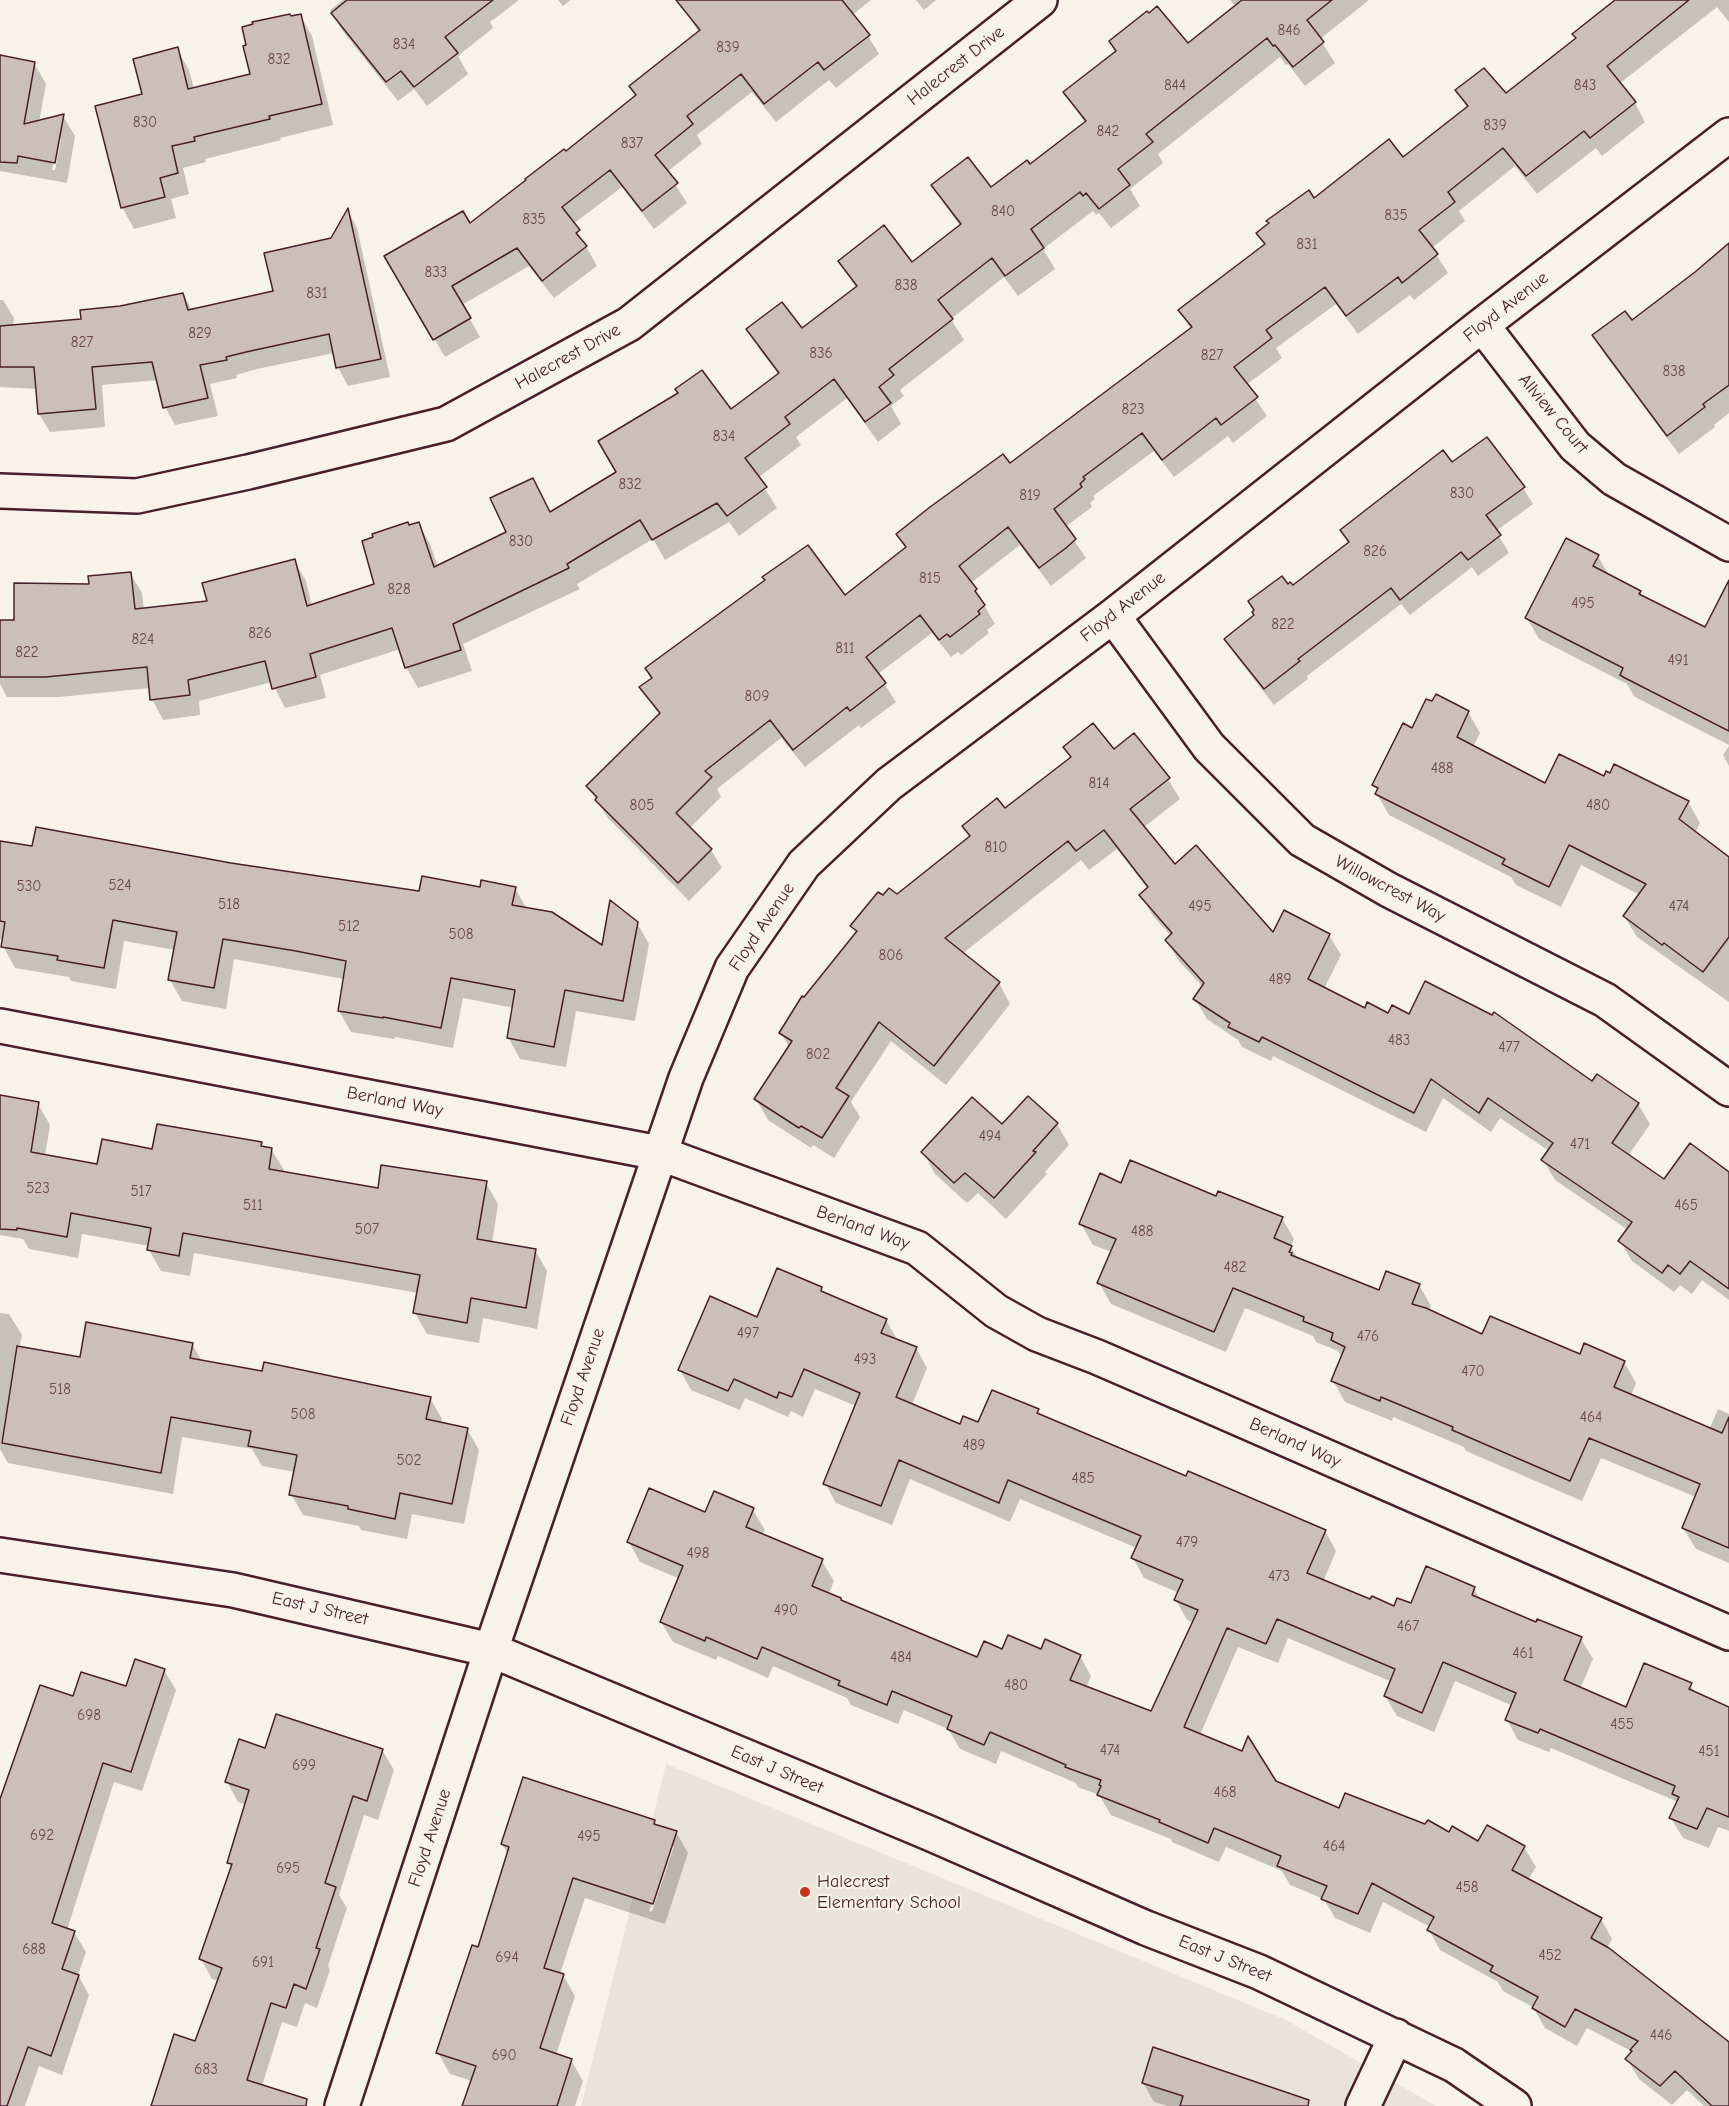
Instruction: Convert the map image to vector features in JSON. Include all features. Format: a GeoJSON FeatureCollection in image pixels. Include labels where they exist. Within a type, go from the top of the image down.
{"type":"FeatureCollection","features":[{"type":"Feature","properties":{"kind":"street","name":"Halecrest Drive"},"geometry":{"type":"LineString","coordinates":[[0,491],[137,496],[288,463],[446,424],[629,324],[1040,0]]}},
{"type":"Feature","properties":{"kind":"street","name":"Floyd Avenue"},"geometry":{"type":"LineString","coordinates":[[342,2106],[491,1650],[686,1078],[732,968],[804,864],[889,784],[1113,616],[1482,325],[1729,135]]}},
{"type":"Feature","properties":{"kind":"street","name":"Allview Court"},"geometry":{"type":"LineString","coordinates":[[1482,325],[1575,446],[1614,479],[1729,544]]}},
{"type":"Feature","properties":{"kind":"street","name":"Willowcrest Way"},"geometry":{"type":"LineString","coordinates":[[1113,616],[1209,747],[1302,840],[1389,890],[1605,1000],[1729,1089]]}},
{"type":"Feature","properties":{"kind":"street","name":"Berland Way"},"geometry":{"type":"LineString","coordinates":[[0,1026],[659,1153],[917,1248],[996,1311],[1037,1334],[1157,1383],[1729,1634]]}},
{"type":"Feature","properties":{"kind":"street","name":"East J Street"},"geometry":{"type":"LineString","coordinates":[[0,1556],[233,1590],[491,1650],[928,1833],[1146,1928],[1259,1972],[1454,2065],[1514,2106]]}},
{"type":"Feature","properties":{"kind":"street"},"geometry":{"type":"LineString","coordinates":[[1363,2106],[1396,2036]]}},
{"type":"Feature","properties":{"kind":"shaded area","name":"Halecrest Elementary School"},"geometry":{"type":"Polygon","coordinates":[[[666,1764],[1286,2020],[1436,2106],[581,2106],[666,1764]]]}},
{"type":"Feature","properties":{"kind":"building"},"geometry":{"type":"Polygon","coordinates":[[[347,0],[493,0],[445,37],[458,53],[414,87],[401,71],[386,82],[331,13],[347,0]]]}},
{"type":"Feature","properties":{"kind":"building"},"geometry":{"type":"Polygon","coordinates":[[[676,0],[842,0],[870,35],[824,70],[818,62],[764,104],[741,74],[687,116],[693,124],[655,155],[678,183],[642,211],[610,170],[562,207],[580,230],[576,233],[587,246],[542,281],[517,248],[452,286],[471,318],[433,340],[384,256],[463,211],[470,223],[636,95],[629,86],[700,30],[676,0]]]}},
{"type":"Feature","properties":{"kind":"building"},"geometry":{"type":"Polygon","coordinates":[[[1242,0],[1332,0],[1307,20],[1324,42],[1293,67],[1267,38],[1146,134],[1153,142],[1118,169],[1130,185],[1099,209],[1086,193],[1083,196],[1080,192],[1031,229],[1044,248],[1005,276],[992,258],[938,300],[953,319],[889,369],[894,375],[879,387],[891,403],[865,422],[834,379],[785,417],[790,424],[745,458],[767,487],[727,516],[717,503],[652,540],[640,520],[567,564],[569,568],[453,624],[461,650],[405,668],[392,628],[310,654],[316,677],[272,689],[265,661],[188,680],[190,695],[150,700],[147,667],[46,677],[0,677],[0,620],[14,620],[14,583],[89,584],[88,576],[131,572],[135,609],[207,601],[202,583],[295,559],[307,606],[374,584],[362,541],[373,537],[372,534],[408,522],[409,525],[419,522],[434,567],[506,532],[490,498],[533,478],[550,512],[616,472],[598,441],[678,393],[675,389],[702,370],[731,409],[779,373],[746,329],[782,302],[802,328],[857,286],[838,261],[884,225],[912,262],[961,224],[931,185],[968,157],[991,187],[1027,160],[1030,164],[1086,121],[1063,92],[1116,51],[1109,41],[1147,11],[1149,13],[1157,6],[1188,43],[1242,0]]]}},
{"type":"Feature","properties":{"kind":"building"},"geometry":{"type":"Polygon","coordinates":[[[1615,0],[1689,0],[1607,66],[1636,102],[1590,138],[1584,131],[1526,176],[1503,148],[1448,192],[1455,202],[1419,230],[1438,254],[1402,283],[1398,277],[1346,316],[1325,287],[1266,330],[1272,338],[1234,367],[1258,397],[1221,425],[1216,418],[1162,460],[1142,433],[1083,477],[1085,479],[1080,484],[1082,487],[1054,509],[1076,539],[1066,548],[1039,568],[1008,527],[959,566],[977,589],[975,591],[985,605],[978,611],[980,614],[950,637],[947,634],[939,640],[920,615],[866,657],[886,683],[850,711],[847,707],[793,750],[770,720],[705,771],[712,777],[676,813],[712,849],[678,883],[595,800],[597,797],[586,786],[660,713],[639,687],[652,678],[645,668],[765,580],[762,577],[808,545],[845,595],[906,547],[896,534],[930,507],[1003,454],[1010,463],[1192,327],[1178,310],[1265,244],[1256,233],[1269,223],[1266,221],[1309,190],[1314,198],[1389,139],[1403,157],[1468,106],[1455,90],[1484,68],[1506,93],[1576,38],[1572,34],[1615,0]]]}},
{"type":"Feature","properties":{"kind":"building"},"geometry":{"type":"Polygon","coordinates":[[[290,14],[291,16],[301,14],[322,104],[194,137],[195,141],[172,146],[178,173],[160,178],[165,197],[121,208],[95,106],[142,94],[133,59],[178,47],[188,89],[250,74],[243,46],[246,45],[242,27],[253,24],[252,22],[290,14]]]}},
{"type":"Feature","properties":{"kind":"building"},"geometry":{"type":"Polygon","coordinates":[[[0,55],[35,62],[24,124],[64,114],[55,163],[18,156],[17,163],[0,162],[0,55]]]}},
{"type":"Feature","properties":{"kind":"building"},"geometry":{"type":"Polygon","coordinates":[[[348,208],[381,359],[336,368],[329,334],[246,352],[226,357],[227,360],[200,365],[208,398],[163,408],[152,362],[92,367],[96,409],[38,414],[34,367],[0,367],[0,326],[81,319],[80,310],[120,306],[183,293],[188,310],[273,291],[264,253],[331,238],[348,208]]]}},
{"type":"Feature","properties":{"kind":"building"},"geometry":{"type":"Polygon","coordinates":[[[1729,243],[1729,385],[1703,404],[1705,407],[1667,436],[1592,335],[1625,311],[1632,320],[1729,243]]]}},
{"type":"Feature","properties":{"kind":"building"},"geometry":{"type":"Polygon","coordinates":[[[1487,437],[1525,487],[1486,515],[1501,535],[1468,560],[1461,552],[1400,600],[1391,588],[1298,659],[1300,661],[1264,689],[1224,639],[1254,615],[1252,612],[1254,610],[1248,601],[1282,576],[1288,584],[1290,582],[1293,585],[1349,542],[1340,530],[1443,450],[1452,462],[1487,437]]]}},
{"type":"Feature","properties":{"kind":"building"},"geometry":{"type":"Polygon","coordinates":[[[1566,538],[1599,555],[1593,566],[1641,591],[1639,594],[1705,627],[1729,580],[1729,731],[1625,678],[1620,675],[1623,668],[1525,618],[1566,538]]]}},
{"type":"Feature","properties":{"kind":"building"},"geometry":{"type":"Polygon","coordinates":[[[1436,694],[1469,711],[1457,737],[1545,783],[1559,754],[1604,776],[1606,771],[1610,773],[1614,764],[1689,801],[1679,819],[1729,857],[1729,937],[1703,972],[1623,916],[1646,884],[1569,845],[1549,887],[1502,864],[1505,859],[1375,794],[1378,788],[1372,785],[1403,723],[1412,728],[1426,699],[1432,701],[1436,694]]]}},
{"type":"Feature","properties":{"kind":"building"},"geometry":{"type":"Polygon","coordinates":[[[1093,723],[1114,749],[1134,733],[1170,778],[1130,809],[1175,864],[1196,845],[1273,932],[1284,910],[1330,934],[1308,979],[1365,1008],[1367,1002],[1388,1013],[1392,1005],[1409,1014],[1425,981],[1492,1015],[1494,1012],[1592,1081],[1597,1074],[1639,1103],[1612,1143],[1664,1179],[1690,1143],[1729,1172],[1729,1289],[1690,1261],[1680,1274],[1668,1265],[1662,1273],[1618,1241],[1632,1222],[1541,1160],[1553,1143],[1488,1098],[1479,1113],[1431,1079],[1414,1113],[1262,1037],[1259,1042],[1228,1027],[1230,1023],[1193,999],[1204,983],[1165,940],[1172,933],[1139,895],[1148,887],[1104,830],[1076,851],[1068,841],[945,938],[1000,982],[934,1066],[879,1022],[836,1088],[849,1096],[822,1138],[801,1126],[799,1128],[754,1099],[792,1041],[779,1033],[802,996],[804,997],[857,931],[850,926],[878,892],[883,895],[889,888],[897,894],[970,836],[962,826],[997,798],[1005,808],[1071,757],[1063,747],[1093,723]]]}},
{"type":"Feature","properties":{"kind":"building"},"geometry":{"type":"Polygon","coordinates":[[[36,827],[231,863],[419,891],[422,876],[480,887],[481,880],[516,887],[512,905],[552,912],[602,945],[610,900],[638,922],[623,1001],[565,990],[554,1047],[507,1038],[515,990],[451,978],[441,1028],[338,1011],[346,961],[296,951],[223,939],[214,988],[168,980],[177,932],[113,920],[104,968],[57,960],[58,956],[1,947],[5,922],[0,921],[0,841],[32,846],[36,827]]]}},
{"type":"Feature","properties":{"kind":"building"},"geometry":{"type":"Polygon","coordinates":[[[0,1095],[39,1102],[31,1152],[97,1164],[102,1139],[152,1149],[157,1124],[262,1142],[261,1146],[272,1148],[269,1169],[378,1188],[381,1165],[487,1181],[477,1239],[536,1249],[526,1308],[471,1298],[467,1323],[413,1313],[420,1275],[183,1233],[179,1256],[147,1250],[151,1228],[71,1213],[67,1237],[17,1228],[17,1230],[0,1229],[0,1095]]]}},
{"type":"Feature","properties":{"kind":"building"},"geometry":{"type":"Polygon","coordinates":[[[1028,1096],[1058,1123],[1033,1151],[1036,1152],[994,1198],[965,1173],[954,1183],[921,1152],[972,1097],[1002,1124],[1028,1096]]]}},
{"type":"Feature","properties":{"kind":"building"},"geometry":{"type":"Polygon","coordinates":[[[1130,1160],[1216,1196],[1218,1191],[1283,1217],[1274,1238],[1292,1246],[1289,1252],[1292,1253],[1291,1255],[1379,1290],[1386,1271],[1420,1284],[1412,1304],[1426,1308],[1482,1334],[1490,1316],[1580,1354],[1584,1343],[1625,1361],[1614,1387],[1722,1433],[1729,1417],[1729,1548],[1682,1528],[1700,1484],[1589,1438],[1570,1481],[1452,1430],[1453,1427],[1381,1397],[1380,1401],[1331,1381],[1345,1347],[1331,1340],[1333,1333],[1303,1321],[1304,1317],[1233,1288],[1214,1332],[1097,1283],[1116,1239],[1079,1224],[1100,1173],[1121,1183],[1130,1160]]]}},
{"type":"Feature","properties":{"kind":"building"},"geometry":{"type":"Polygon","coordinates":[[[777,1268],[822,1287],[821,1291],[887,1319],[881,1333],[917,1347],[896,1397],[960,1424],[963,1416],[978,1422],[992,1390],[1039,1409],[1037,1413],[1186,1476],[1188,1471],[1326,1530],[1307,1573],[1370,1599],[1372,1596],[1394,1606],[1397,1598],[1411,1603],[1426,1566],[1475,1587],[1472,1595],[1536,1622],[1537,1619],[1582,1637],[1564,1680],[1626,1707],[1644,1663],[1692,1683],[1689,1689],[1729,1707],[1729,1817],[1707,1808],[1697,1829],[1669,1818],[1679,1797],[1672,1794],[1675,1786],[1540,1729],[1538,1733],[1505,1720],[1516,1693],[1443,1662],[1422,1713],[1384,1696],[1395,1669],[1277,1619],[1266,1644],[1227,1628],[1184,1727],[1242,1751],[1248,1736],[1276,1781],[1339,1808],[1345,1793],[1425,1824],[1428,1820],[1449,1832],[1452,1826],[1478,1841],[1487,1825],[1525,1846],[1512,1870],[1602,1918],[1591,1938],[1609,1948],[1729,2042],[1729,2106],[1712,2106],[1675,2071],[1660,2086],[1625,2059],[1638,2041],[1575,2009],[1565,2027],[1532,2008],[1538,1997],[1490,1971],[1493,1966],[1427,1930],[1434,1917],[1372,1883],[1358,1914],[1321,1899],[1327,1886],[1277,1866],[1281,1856],[1214,1828],[1208,1843],[1159,1822],[1160,1820],[1097,1795],[1101,1780],[1065,1767],[1066,1765],[990,1732],[984,1745],[947,1729],[952,1716],[892,1691],[887,1705],[838,1685],[840,1681],[762,1647],[757,1659],[706,1637],[705,1641],[660,1622],[683,1566],[627,1542],[649,1488],[705,1512],[714,1491],[754,1508],[746,1527],[823,1559],[812,1586],[841,1598],[841,1600],[977,1657],[984,1641],[1002,1649],[1008,1635],[1041,1649],[1045,1639],[1081,1655],[1070,1680],[1151,1711],[1198,1610],[1174,1600],[1183,1580],[1131,1558],[1141,1536],[1008,1480],[999,1503],[899,1460],[881,1506],[823,1484],[860,1393],[804,1369],[792,1397],[779,1392],[777,1398],[734,1379],[728,1391],[678,1370],[710,1296],[757,1317],[777,1268]]]}},
{"type":"Feature","properties":{"kind":"building"},"geometry":{"type":"Polygon","coordinates":[[[86,1322],[193,1343],[190,1358],[262,1371],[264,1362],[431,1397],[426,1419],[468,1428],[452,1504],[400,1493],[395,1519],[348,1509],[348,1506],[289,1495],[297,1455],[248,1446],[251,1431],[171,1417],[161,1473],[2,1443],[17,1346],[80,1357],[86,1322]]]}},
{"type":"Feature","properties":{"kind":"building"},"geometry":{"type":"Polygon","coordinates":[[[135,1659],[165,1669],[131,1772],[103,1763],[52,1923],[75,1931],[62,1969],[79,1975],[51,2056],[28,2047],[7,2106],[0,2106],[0,1799],[40,1685],[73,1696],[81,1672],[126,1686],[135,1659]]]}},
{"type":"Feature","properties":{"kind":"building"},"geometry":{"type":"Polygon","coordinates":[[[276,1714],[383,1749],[367,1801],[353,1796],[325,1883],[336,1887],[316,1948],[320,1949],[306,1989],[294,1984],[286,2008],[271,2003],[247,2080],[307,2099],[306,2106],[151,2106],[174,2034],[195,2041],[222,1968],[199,1959],[232,1864],[227,1863],[249,1790],[225,1782],[239,1739],[265,1748],[276,1714]]]}},
{"type":"Feature","properties":{"kind":"building"},"geometry":{"type":"Polygon","coordinates":[[[523,1777],[655,1820],[654,1824],[677,1831],[653,1904],[573,1878],[544,1968],[564,1974],[540,2048],[572,2059],[557,2106],[462,2106],[476,2066],[436,2053],[472,1945],[478,1947],[509,1847],[501,1844],[523,1777]]]}},
{"type":"Feature","properties":{"kind":"building"},"geometry":{"type":"Polygon","coordinates":[[[1153,2047],[1309,2100],[1308,2106],[1180,2106],[1183,2096],[1142,2083],[1153,2047]]]}},
{"type":"Feature","properties":{"kind":"place","name":"Halecrest Elementary School"},"geometry":{"type":"Point","coordinates":[805,1892]}}]}
